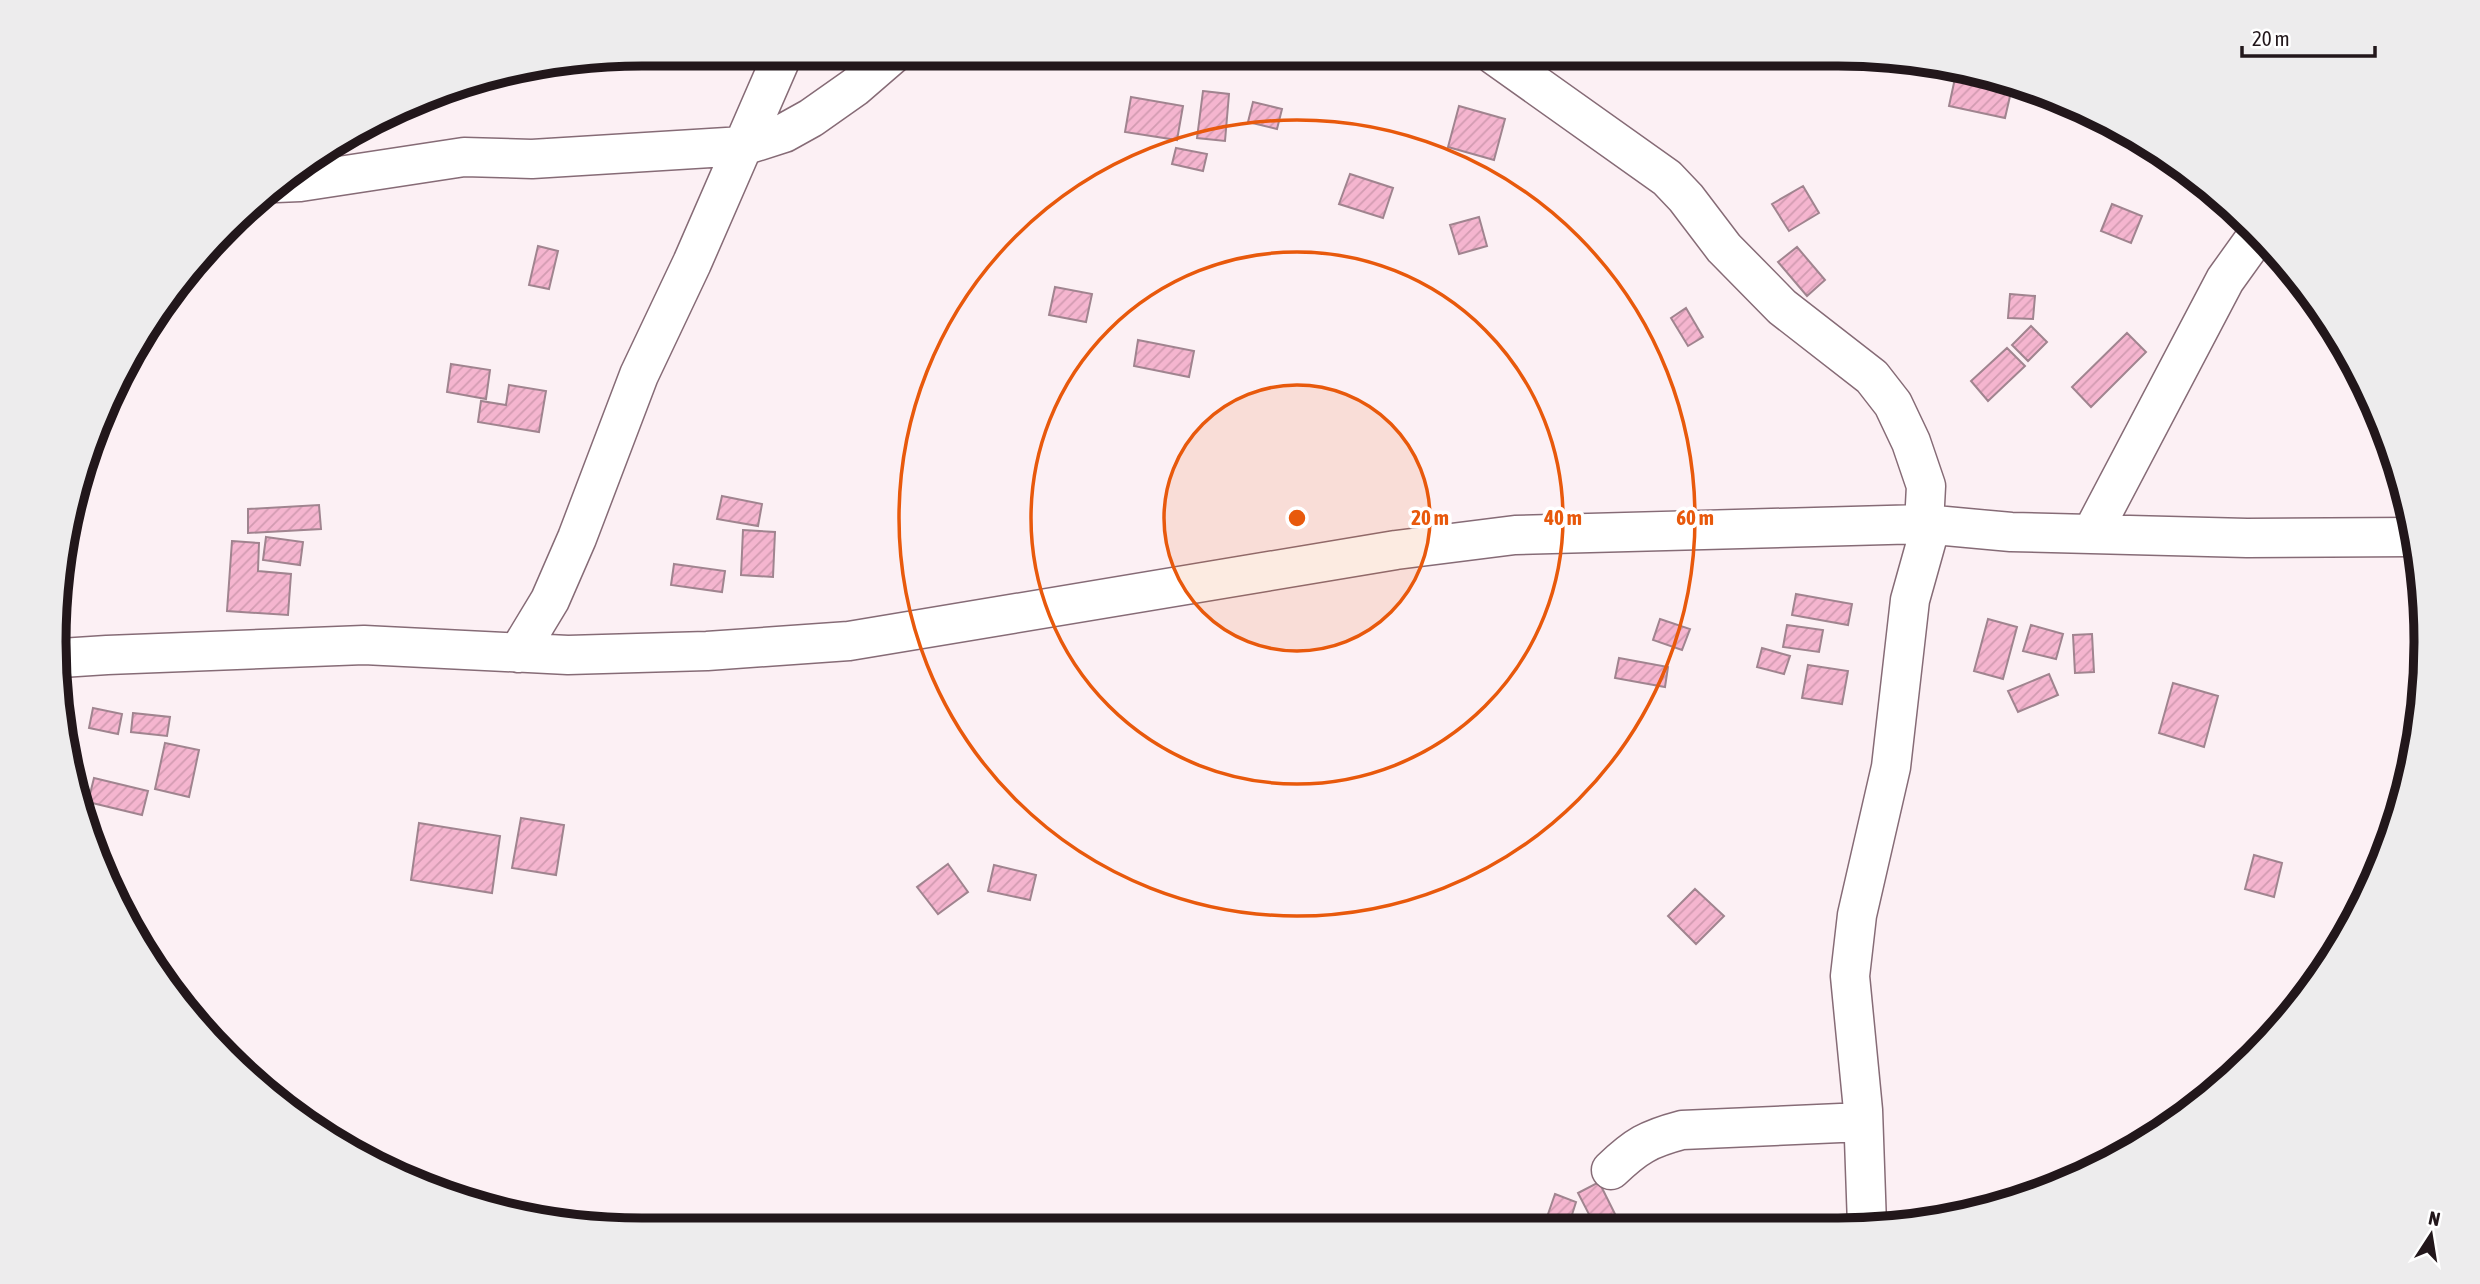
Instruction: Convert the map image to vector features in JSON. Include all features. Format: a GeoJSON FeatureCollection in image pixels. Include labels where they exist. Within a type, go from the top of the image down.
{"type":"FeatureCollection","features":[{"type":"Feature","properties":{"kind":"street"},"geometry":{"type":"LineString","coordinates":[[518,653],[550,600],[577,538],[639,375],[688,273],[778,66]]}},
{"type":"Feature","properties":{"kind":"street"},"geometry":{"type":"LineString","coordinates":[[296,182],[464,157],[533,159],[743,146],[784,133],[811,118],[855,87],[879,66]]}},
{"type":"Feature","properties":{"kind":"street"},"geometry":{"type":"LineString","coordinates":[[1509,66],[1667,178],[1686,198],[1724,248],[1782,307],[1872,377],[1893,404],[1912,442],[1926,486],[1927,525],[1910,600],[1891,767],[1857,915],[1850,976],[1863,1122],[1867,1216]]}},
{"type":"Feature","properties":{"kind":"street"},"geometry":{"type":"LineString","coordinates":[[2092,533],[2225,280],[2252,242]]}},
{"type":"Feature","properties":{"kind":"street"},"geometry":{"type":"LineString","coordinates":[[67,658],[107,654],[364,645],[568,655],[707,651],[849,641],[1396,550],[1515,535],[1927,525],[2011,532],[2247,538],[2403,537]]}},
{"type":"Feature","properties":{"kind":"street"},"geometry":{"type":"LineString","coordinates":[[1611,1170],[1632,1151],[1654,1137],[1682,1130],[1863,1122]]}},
{"type":"Feature","properties":{"kind":"building"},"geometry":{"type":"Polygon","coordinates":[[[1955,79],[2011,93],[2005,118],[1949,106],[1955,79]]]}},
{"type":"Feature","properties":{"kind":"building"},"geometry":{"type":"Polygon","coordinates":[[[1203,91],[1229,94],[1225,141],[1197,138],[1203,91]]]}},
{"type":"Feature","properties":{"kind":"building"},"geometry":{"type":"Polygon","coordinates":[[[1131,97],[1183,106],[1177,140],[1125,132],[1131,97]]]}},
{"type":"Feature","properties":{"kind":"building"},"geometry":{"type":"Polygon","coordinates":[[[1253,102],[1282,109],[1277,129],[1248,122],[1253,102]]]}},
{"type":"Feature","properties":{"kind":"building"},"geometry":{"type":"Polygon","coordinates":[[[1459,106],[1505,119],[1494,160],[1448,147],[1459,106]]]}},
{"type":"Feature","properties":{"kind":"building"},"geometry":{"type":"Polygon","coordinates":[[[1176,148],[1207,154],[1203,171],[1172,164],[1176,148]]]}},
{"type":"Feature","properties":{"kind":"building"},"geometry":{"type":"Polygon","coordinates":[[[1350,174],[1393,188],[1383,218],[1339,204],[1350,174]]]}},
{"type":"Feature","properties":{"kind":"building"},"geometry":{"type":"Polygon","coordinates":[[[1803,186],[1819,213],[1789,231],[1772,204],[1803,186]]]}},
{"type":"Feature","properties":{"kind":"building"},"geometry":{"type":"Polygon","coordinates":[[[2112,204],[2142,216],[2131,243],[2101,231],[2112,204]]]}},
{"type":"Feature","properties":{"kind":"building"},"geometry":{"type":"Polygon","coordinates":[[[1479,217],[1487,246],[1459,254],[1450,225],[1479,217]]]}},
{"type":"Feature","properties":{"kind":"building"},"geometry":{"type":"Polygon","coordinates":[[[538,246],[558,251],[549,289],[529,285],[538,246]]]}},
{"type":"Feature","properties":{"kind":"building"},"geometry":{"type":"Polygon","coordinates":[[[1797,247],[1825,280],[1807,296],[1778,262],[1797,247]]]}},
{"type":"Feature","properties":{"kind":"building"},"geometry":{"type":"Polygon","coordinates":[[[1055,287],[1092,294],[1086,322],[1049,315],[1055,287]]]}},
{"type":"Feature","properties":{"kind":"building"},"geometry":{"type":"Polygon","coordinates":[[[2010,294],[2035,296],[2033,319],[2008,318],[2010,294]]]}},
{"type":"Feature","properties":{"kind":"building"},"geometry":{"type":"Polygon","coordinates":[[[1686,308],[1703,337],[1688,346],[1671,318],[1686,308]]]}},
{"type":"Feature","properties":{"kind":"building"},"geometry":{"type":"Polygon","coordinates":[[[2031,326],[2047,342],[2028,361],[2012,345],[2031,326]]]}},
{"type":"Feature","properties":{"kind":"building"},"geometry":{"type":"Polygon","coordinates":[[[2127,333],[2146,352],[2091,407],[2072,387],[2127,333]]]}},
{"type":"Feature","properties":{"kind":"building"},"geometry":{"type":"Polygon","coordinates":[[[1138,340],[1194,351],[1189,377],[1134,366],[1138,340]]]}},
{"type":"Feature","properties":{"kind":"building"},"geometry":{"type":"Polygon","coordinates":[[[2007,348],[2025,366],[1988,401],[1971,381],[2007,348]]]}},
{"type":"Feature","properties":{"kind":"building"},"geometry":{"type":"Polygon","coordinates":[[[451,364],[490,370],[486,399],[447,392],[451,364]]]}},
{"type":"Feature","properties":{"kind":"building"},"geometry":{"type":"Polygon","coordinates":[[[509,385],[546,391],[539,432],[478,422],[481,401],[506,405],[509,385]]]}},
{"type":"Feature","properties":{"kind":"building"},"geometry":{"type":"Polygon","coordinates":[[[722,496],[762,504],[758,526],[717,519],[722,496]]]}},
{"type":"Feature","properties":{"kind":"building"},"geometry":{"type":"Polygon","coordinates":[[[319,505],[321,529],[248,533],[248,509],[319,505]]]}},
{"type":"Feature","properties":{"kind":"building"},"geometry":{"type":"Polygon","coordinates":[[[743,530],[775,532],[773,577],[741,575],[743,530]]]}},
{"type":"Feature","properties":{"kind":"building"},"geometry":{"type":"Polygon","coordinates":[[[266,537],[303,542],[300,565],[263,560],[266,537]]]}},
{"type":"Feature","properties":{"kind":"building"},"geometry":{"type":"Polygon","coordinates":[[[232,541],[259,543],[258,571],[291,574],[288,615],[227,611],[232,541]]]}},
{"type":"Feature","properties":{"kind":"building"},"geometry":{"type":"Polygon","coordinates":[[[674,564],[725,571],[722,592],[671,585],[674,564]]]}},
{"type":"Feature","properties":{"kind":"building"},"geometry":{"type":"Polygon","coordinates":[[[1796,594],[1852,604],[1848,625],[1792,615],[1796,594]]]}},
{"type":"Feature","properties":{"kind":"building"},"geometry":{"type":"Polygon","coordinates":[[[1660,619],[1690,629],[1682,650],[1653,640],[1660,619]]]}},
{"type":"Feature","properties":{"kind":"building"},"geometry":{"type":"Polygon","coordinates":[[[1988,619],[2017,627],[2003,679],[1974,671],[1988,619]]]}},
{"type":"Feature","properties":{"kind":"building"},"geometry":{"type":"Polygon","coordinates":[[[1787,625],[1823,630],[1819,652],[1783,647],[1787,625]]]}},
{"type":"Feature","properties":{"kind":"building"},"geometry":{"type":"Polygon","coordinates":[[[2031,625],[2063,634],[2056,659],[2023,651],[2031,625]]]}},
{"type":"Feature","properties":{"kind":"building"},"geometry":{"type":"Polygon","coordinates":[[[2092,634],[2094,672],[2075,673],[2073,635],[2092,634]]]}},
{"type":"Feature","properties":{"kind":"building"},"geometry":{"type":"Polygon","coordinates":[[[1762,648],[1790,656],[1784,674],[1757,667],[1762,648]]]}},
{"type":"Feature","properties":{"kind":"building"},"geometry":{"type":"Polygon","coordinates":[[[1619,658],[1668,667],[1665,687],[1615,678],[1619,658]]]}},
{"type":"Feature","properties":{"kind":"building"},"geometry":{"type":"Polygon","coordinates":[[[1808,665],[1848,671],[1842,704],[1802,698],[1808,665]]]}},
{"type":"Feature","properties":{"kind":"building"},"geometry":{"type":"Polygon","coordinates":[[[2049,674],[2058,695],[2018,712],[2008,691],[2049,674]]]}},
{"type":"Feature","properties":{"kind":"building"},"geometry":{"type":"Polygon","coordinates":[[[2173,683],[2218,696],[2204,747],[2159,733],[2173,683]]]}},
{"type":"Feature","properties":{"kind":"building"},"geometry":{"type":"Polygon","coordinates":[[[93,708],[122,714],[118,734],[89,728],[93,708]]]}},
{"type":"Feature","properties":{"kind":"building"},"geometry":{"type":"Polygon","coordinates":[[[133,713],[170,717],[167,736],[131,732],[133,713]]]}},
{"type":"Feature","properties":{"kind":"building"},"geometry":{"type":"Polygon","coordinates":[[[165,743],[199,750],[189,797],[155,789],[165,743]]]}},
{"type":"Feature","properties":{"kind":"building"},"geometry":{"type":"Polygon","coordinates":[[[94,778],[148,791],[142,815],[89,802],[94,778]]]}},
{"type":"Feature","properties":{"kind":"building"},"geometry":{"type":"Polygon","coordinates":[[[521,818],[564,825],[556,875],[512,868],[521,818]]]}},
{"type":"Feature","properties":{"kind":"building"},"geometry":{"type":"Polygon","coordinates":[[[419,823],[500,836],[492,893],[411,880],[419,823]]]}},
{"type":"Feature","properties":{"kind":"building"},"geometry":{"type":"Polygon","coordinates":[[[2254,855],[2282,863],[2274,897],[2245,889],[2254,855]]]}},
{"type":"Feature","properties":{"kind":"building"},"geometry":{"type":"Polygon","coordinates":[[[948,864],[968,892],[938,914],[917,887],[948,864]]]}},
{"type":"Feature","properties":{"kind":"building"},"geometry":{"type":"Polygon","coordinates":[[[994,865],[1036,875],[1030,900],[988,891],[994,865]]]}},
{"type":"Feature","properties":{"kind":"building"},"geometry":{"type":"Polygon","coordinates":[[[1695,889],[1724,916],[1696,944],[1668,916],[1695,889]]]}},
{"type":"Feature","properties":{"kind":"building"},"geometry":{"type":"Polygon","coordinates":[[[1599,1182],[1616,1216],[1591,1218],[1578,1193],[1599,1182]]]}},
{"type":"Feature","properties":{"kind":"building"},"geometry":{"type":"Polygon","coordinates":[[[1555,1194],[1576,1202],[1571,1218],[1547,1217],[1555,1194]]]}}]}
